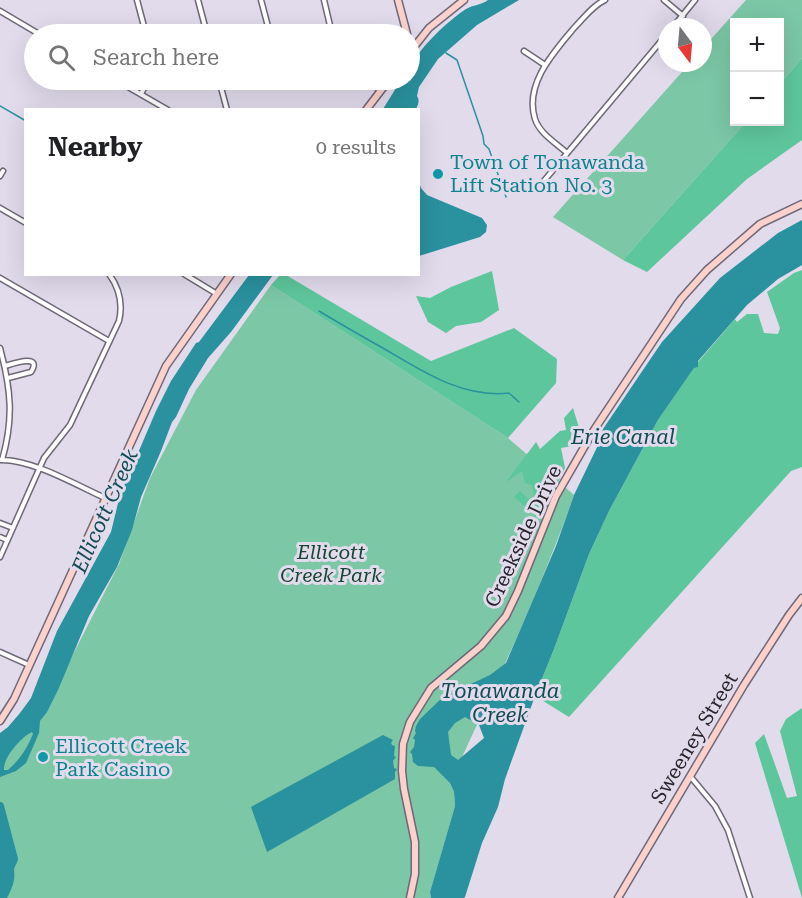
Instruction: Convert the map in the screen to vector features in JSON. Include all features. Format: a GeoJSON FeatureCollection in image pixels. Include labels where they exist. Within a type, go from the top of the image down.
{"type":"FeatureCollection","features":[{"type":"Feature","properties":{"kind":"street"},"geometry":{"type":"LineString","coordinates":[[137,0],[143,24]]}},
{"type":"Feature","properties":{"kind":"street"},"geometry":{"type":"LineString","coordinates":[[198,0],[204,24]]}},
{"type":"Feature","properties":{"kind":"street"},"geometry":{"type":"LineString","coordinates":[[261,0],[267,24]]}},
{"type":"Feature","properties":{"kind":"street"},"geometry":{"type":"LineString","coordinates":[[324,0],[330,24]]}},
{"type":"Feature","properties":{"kind":"street"},"geometry":{"type":"LineString","coordinates":[[398,0],[404,24]]}},
{"type":"Feature","properties":{"kind":"street"},"geometry":{"type":"LineString","coordinates":[[420,37],[464,0]]}},
{"type":"Feature","properties":{"kind":"street"},"geometry":{"type":"LineString","coordinates":[[567,153],[538,127],[533,108],[534,92],[540,74],[551,55],[591,9],[605,0]]}},
{"type":"Feature","properties":{"kind":"street"},"geometry":{"type":"LineString","coordinates":[[664,0],[683,16],[695,0]]}},
{"type":"Feature","properties":{"kind":"street"},"geometry":{"type":"LineString","coordinates":[[0,12],[24,26]]}},
{"type":"Feature","properties":{"kind":"street"},"geometry":{"type":"LineString","coordinates":[[543,182],[658,45]]}},
{"type":"Feature","properties":{"kind":"street"},"geometry":{"type":"LineString","coordinates":[[524,51],[545,65]]}},
{"type":"Feature","properties":{"kind":"street"},"geometry":{"type":"LineString","coordinates":[[134,90],[165,108]]}},
{"type":"Feature","properties":{"kind":"street"},"geometry":{"type":"LineString","coordinates":[[141,94],[143,90]]}},
{"type":"Feature","properties":{"kind":"street"},"geometry":{"type":"LineString","coordinates":[[221,90],[226,108]]}},
{"type":"Feature","properties":{"kind":"street"},"geometry":{"type":"LineString","coordinates":[[368,108],[381,91]]}},
{"type":"Feature","properties":{"kind":"street"},"geometry":{"type":"LineString","coordinates":[[0,176],[3,171]]}},
{"type":"Feature","properties":{"kind":"street","name":"Creekside Drive"},"geometry":{"type":"LineString","coordinates":[[410,898],[415,874],[415,842],[402,771],[403,744],[410,722],[432,688],[481,646],[506,616],[556,496],[594,430],[681,299],[707,270],[760,224],[802,204]]}},
{"type":"Feature","properties":{"kind":"street"},"geometry":{"type":"LineString","coordinates":[[0,208],[24,222]]}},
{"type":"Feature","properties":{"kind":"street"},"geometry":{"type":"LineString","coordinates":[[0,556],[40,468],[49,451],[63,437],[70,425],[119,321],[121,308],[118,289],[111,276]]}},
{"type":"Feature","properties":{"kind":"street"},"geometry":{"type":"LineString","coordinates":[[187,276],[217,294]]}},
{"type":"Feature","properties":{"kind":"street"},"geometry":{"type":"LineString","coordinates":[[0,721],[14,699],[30,665],[166,366],[230,276]]}},
{"type":"Feature","properties":{"kind":"street"},"geometry":{"type":"LineString","coordinates":[[0,278],[109,341]]}},
{"type":"Feature","properties":{"kind":"street"},"geometry":{"type":"LineString","coordinates":[[0,348],[8,378],[10,416],[1,460],[21,461],[105,498]]}},
{"type":"Feature","properties":{"kind":"street"},"geometry":{"type":"LineString","coordinates":[[5,366],[26,360],[34,364],[31,372],[8,378]]}},
{"type":"Feature","properties":{"kind":"street"},"geometry":{"type":"LineString","coordinates":[[0,523],[13,528]]}},
{"type":"Feature","properties":{"kind":"street"},"geometry":{"type":"LineString","coordinates":[[0,537],[8,540]]}},
{"type":"Feature","properties":{"kind":"street","name":"Sweeney Street"},"geometry":{"type":"LineString","coordinates":[[618,898],[690,775],[778,632],[802,598]]}},
{"type":"Feature","properties":{"kind":"street"},"geometry":{"type":"LineString","coordinates":[[0,651],[30,665]]}},
{"type":"Feature","properties":{"kind":"street"},"geometry":{"type":"LineString","coordinates":[[690,775],[715,806],[728,830],[750,898]]}},
{"type":"Feature","properties":{"kind":"green space"},"geometry":{"type":"Polygon","coordinates":[[[746,0],[802,0],[802,58],[784,79],[784,18],[730,18],[730,126],[742,126],[623,260],[553,217],[682,72],[712,72],[712,38],[746,0]]]}},
{"type":"Feature","properties":{"kind":"green space"},"geometry":{"type":"Polygon","coordinates":[[[802,58],[802,140],[747,179],[647,272],[623,260],[742,126],[784,126],[784,79],[802,58]]]}},
{"type":"Feature","properties":{"kind":"green space"},"geometry":{"type":"Polygon","coordinates":[[[802,270],[802,467],[791,471],[569,717],[535,696],[589,554],[609,511],[658,420],[698,362],[735,319],[737,322],[747,314],[758,314],[764,333],[778,334],[780,328],[767,292],[802,270]]]}},
{"type":"Feature","properties":{"kind":"green space"},"geometry":{"type":"Polygon","coordinates":[[[492,271],[499,310],[481,322],[456,326],[446,333],[428,322],[416,296],[430,298],[492,271]]]}},
{"type":"Feature","properties":{"kind":"green space"},"geometry":{"type":"Polygon","coordinates":[[[279,276],[288,276],[431,361],[514,328],[557,359],[556,383],[508,438],[271,285],[279,276]]]}},
{"type":"Feature","properties":{"kind":"green space","name":"Ellicott Creek Park"},"geometry":{"type":"Polygon","coordinates":[[[271,285],[508,438],[574,495],[531,605],[450,783],[454,792],[455,806],[430,892],[431,898],[0,898],[0,890],[14,859],[0,806],[0,770],[25,727],[58,684],[119,564],[150,478],[196,390],[271,285]]]}},
{"type":"Feature","properties":{"kind":"green space"},"geometry":{"type":"Polygon","coordinates":[[[573,408],[581,434],[573,446],[561,448],[565,468],[558,483],[550,487],[551,494],[541,519],[514,497],[520,491],[528,499],[534,496],[532,485],[525,483],[522,471],[506,482],[536,442],[540,449],[560,431],[566,430],[564,418],[573,408]]]}},
{"type":"Feature","properties":{"kind":"green space"},"geometry":{"type":"Polygon","coordinates":[[[802,708],[802,898],[755,743],[764,734],[787,798],[797,796],[780,731],[786,719],[802,708]]]}},
{"type":"Feature","properties":{"kind":"water"},"geometry":{"type":"Polygon","coordinates":[[[488,0],[519,0],[477,25],[438,59],[420,86],[421,51],[436,34],[466,9],[488,0]]]}},
{"type":"Feature","properties":{"kind":"water"},"geometry":{"type":"Polygon","coordinates":[[[395,90],[418,90],[416,108],[384,108],[395,90]]]}},
{"type":"Feature","properties":{"kind":"water"},"geometry":{"type":"Polygon","coordinates":[[[420,185],[427,195],[482,218],[487,225],[486,232],[480,237],[420,256],[420,185]]]}},
{"type":"Feature","properties":{"kind":"water","name":"Erie Canal"},"geometry":{"type":"Polygon","coordinates":[[[802,220],[802,265],[778,279],[747,305],[698,361],[698,367],[694,368],[658,420],[609,511],[589,554],[535,696],[465,897],[431,898],[430,892],[455,806],[454,792],[450,783],[434,767],[418,766],[413,762],[410,752],[414,747],[413,738],[416,726],[420,719],[443,697],[490,675],[506,663],[556,546],[574,495],[601,439],[603,429],[662,342],[720,278],[778,233],[802,220]],[[465,717],[455,723],[448,732],[451,755],[458,760],[484,738],[479,725],[465,717]]]}},
{"type":"Feature","properties":{"kind":"water","name":"Ellicott Creek"},"geometry":{"type":"Polygon","coordinates":[[[248,276],[272,276],[231,332],[208,358],[189,389],[172,422],[141,497],[132,530],[117,567],[89,616],[58,690],[40,721],[39,733],[26,763],[16,771],[0,777],[0,733],[8,727],[31,698],[57,631],[111,532],[120,495],[156,411],[171,381],[196,343],[248,276]],[[32,732],[14,748],[6,760],[4,770],[8,770],[20,758],[32,732]]]}},
{"type":"Feature","properties":{"kind":"water","name":"Tonawanda Creek"},"geometry":{"type":"Polygon","coordinates":[[[383,735],[393,740],[391,743],[395,746],[394,756],[396,757],[393,761],[394,768],[397,769],[395,779],[267,852],[251,807],[383,735]]]}},
{"type":"Feature","properties":{"kind":"water"},"geometry":{"type":"Polygon","coordinates":[[[0,815],[9,836],[14,865],[14,882],[7,898],[0,898],[0,815]]]}},
{"type":"Feature","properties":{"kind":"waterway"},"geometry":{"type":"LineString","coordinates":[[446,53],[457,60],[484,144],[489,149],[506,197]]}},
{"type":"Feature","properties":{"kind":"waterway"},"geometry":{"type":"LineString","coordinates":[[0,106],[24,120]]}},
{"type":"Feature","properties":{"kind":"waterway"},"geometry":{"type":"LineString","coordinates":[[319,311],[416,368],[446,382],[476,392],[509,393],[519,402]]}},
{"type":"Feature","properties":{"kind":"waterway","name":"Ellicott Creek"},"geometry":{"type":"LineString","coordinates":[[0,806],[14,859],[0,890]]}},
{"type":"Feature","properties":{"kind":"place","name":"Town of Tonawanda Lift Station No. 3"},"geometry":{"type":"Point","coordinates":[438,174]}},
{"type":"Feature","properties":{"kind":"place","name":"Ellicott Creek Park Casino"},"geometry":{"type":"Point","coordinates":[43,757]}}]}
